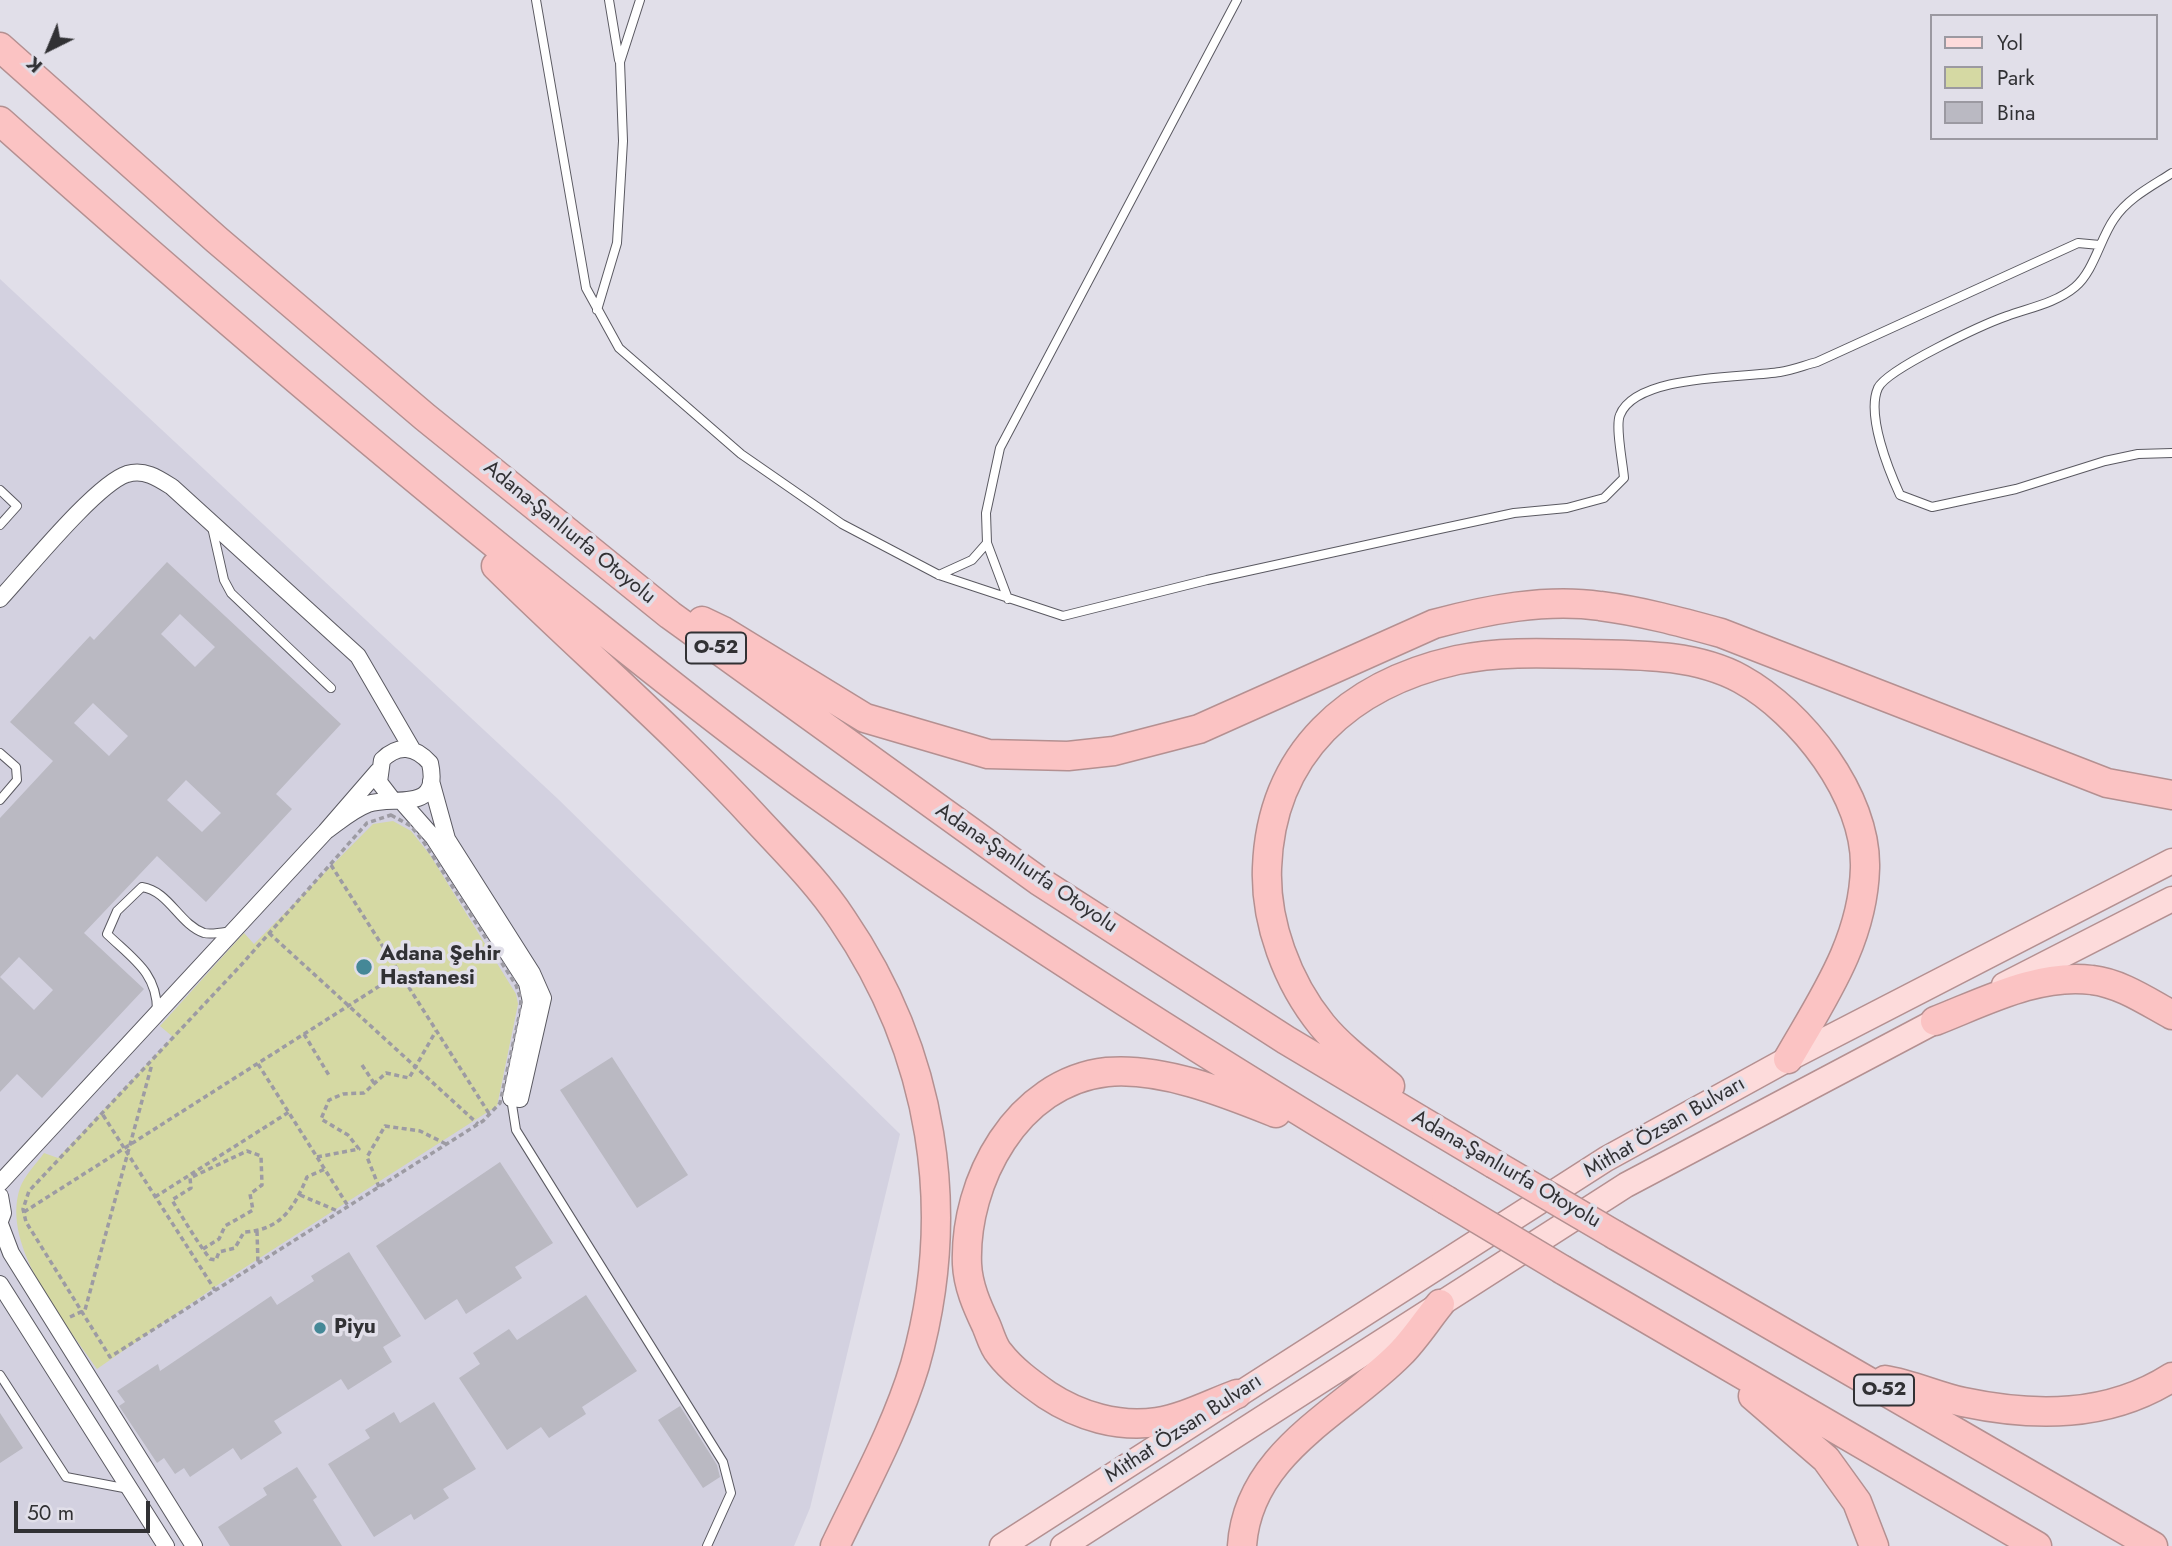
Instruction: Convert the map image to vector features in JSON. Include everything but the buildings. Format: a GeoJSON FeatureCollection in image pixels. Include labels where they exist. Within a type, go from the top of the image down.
{"type":"FeatureCollection","features":[{"type":"Feature","properties":{"kind":"highway","name":"Adana-Şanlıurfa Otoyolu"},"geometry":{"type":"LineString","coordinates":[[0,47],[217,240],[425,417],[648,597],[1039,881],[1286,1040],[1494,1164],[2153,1546]]}},
{"type":"Feature","properties":{"kind":"highway","name":"O-52"},"geometry":{"type":"LineString","coordinates":[[0,121],[187,288],[389,461],[811,791],[1252,1083],[1563,1270],[2037,1546]]}},
{"type":"Feature","properties":{"kind":"highway"},"geometry":{"type":"LineString","coordinates":[[389,461],[529,598],[690,749],[799,865],[842,919],[876,977],[901,1031],[919,1083],[936,1166],[934,1250],[929,1303],[914,1366],[888,1436],[835,1546]]}},
{"type":"Feature","properties":{"kind":"highway"},"geometry":{"type":"LineString","coordinates":[[648,597],[723,631],[865,718],[988,754],[1068,756],[1114,751],[1199,729],[1434,624],[1475,613],[1532,606],[1597,605],[1673,620],[1720,633],[2107,783],[2172,795]]}},
{"type":"Feature","properties":{"kind":"highway"},"geometry":{"type":"LineString","coordinates":[[1466,1147],[1352,1054],[1322,1024],[1291,975],[1275,932],[1267,884],[1268,849],[1280,798],[1298,760],[1321,730],[1357,699],[1401,676],[1461,659],[1544,653],[1685,660],[1740,678],[1791,716],[1827,759],[1846,795],[1857,827],[1865,865],[1860,913],[1842,967],[1788,1059]]}},
{"type":"Feature","properties":{"kind":"highway"},"geometry":{"type":"LineString","coordinates":[[1935,1021],[2018,989],[2056,980],[2094,980],[2136,995],[2172,1015]]}},
{"type":"Feature","properties":{"kind":"highway"},"geometry":{"type":"LineString","coordinates":[[1237,1394],[1157,1422],[1105,1422],[1063,1406],[1029,1383],[998,1352],[974,1298],[967,1265],[969,1233],[978,1190],[995,1150],[1010,1128],[1038,1102],[1066,1084],[1107,1072],[1178,1078],[1359,1147]]}},
{"type":"Feature","properties":{"kind":"highway"},"geometry":{"type":"LineString","coordinates":[[1242,1546],[1243,1530],[1272,1468],[1306,1430],[1400,1354],[1440,1304]]}},
{"type":"Feature","properties":{"kind":"highway"},"geometry":{"type":"LineString","coordinates":[[1676,1336],[1826,1459],[1857,1502],[1874,1546]]}},
{"type":"Feature","properties":{"kind":"highway"},"geometry":{"type":"LineString","coordinates":[[1858,1376],[1897,1382],[1961,1401],[2024,1413],[2062,1414],[2099,1406],[2160,1385],[2172,1377]]}},
{"type":"Feature","properties":{"kind":"main road","name":"Mithat Özsan Bulvarı"},"geometry":{"type":"LineString","coordinates":[[1002,1546],[1606,1159],[1788,1059],[2172,861]]}},
{"type":"Feature","properties":{"kind":"main road","name":"Mithat Özsan Bulvarı"},"geometry":{"type":"LineString","coordinates":[[1063,1546],[1626,1185],[2172,899]]}},
{"type":"Feature","properties":{"kind":"street"},"geometry":{"type":"LineString","coordinates":[[0,599],[103,488],[129,474],[150,473],[172,487],[358,656],[412,749],[430,763],[431,781],[447,839],[532,973],[543,998],[520,1099],[511,1098],[532,995],[527,983],[433,837],[379,782],[378,771]]}},
{"type":"Feature","properties":{"kind":"street"},"geometry":{"type":"LineString","coordinates":[[0,1183],[326,831],[378,771],[390,752],[401,748],[412,749]]}},
{"type":"Feature","properties":{"kind":"street"},"geometry":{"type":"LineString","coordinates":[[326,831],[365,805],[424,795],[431,781]]}},
{"type":"Feature","properties":{"kind":"street"},"geometry":{"type":"LineString","coordinates":[[0,1196],[3,1213],[0,1222],[11,1253],[194,1546]]}},
{"type":"Feature","properties":{"kind":"street"},"geometry":{"type":"LineString","coordinates":[[0,1284],[166,1546]]}},
{"type":"Feature","properties":{"kind":"lane"},"geometry":{"type":"LineString","coordinates":[[536,0],[586,288],[619,348],[741,454],[842,524],[939,575],[1063,616],[1207,580],[1435,530],[1514,513],[1567,508],[1604,498],[1624,478],[1618,418],[1623,408],[1638,396],[1664,385],[1783,372],[1817,362],[2078,243],[2100,245]]}},
{"type":"Feature","properties":{"kind":"lane"},"geometry":{"type":"LineString","coordinates":[[597,310],[617,243],[623,141],[620,62],[609,0]]}},
{"type":"Feature","properties":{"kind":"lane"},"geometry":{"type":"LineString","coordinates":[[620,62],[640,0]]}},
{"type":"Feature","properties":{"kind":"lane"},"geometry":{"type":"LineString","coordinates":[[1008,599],[988,543],[986,513],[1000,448],[1237,0]]}},
{"type":"Feature","properties":{"kind":"lane"},"geometry":{"type":"LineString","coordinates":[[2172,173],[2132,199],[2114,218],[2077,285],[2063,296],[1993,321],[1892,373],[1878,388],[1876,420],[1882,454],[1899,495],[1932,507],[2015,489],[2138,454],[2172,453]]}},
{"type":"Feature","properties":{"kind":"lane"},"geometry":{"type":"LineString","coordinates":[[0,490],[17,506],[0,525]]}},
{"type":"Feature","properties":{"kind":"lane"},"geometry":{"type":"LineString","coordinates":[[212,523],[224,580],[231,593],[331,688]]}},
{"type":"Feature","properties":{"kind":"lane"},"geometry":{"type":"LineString","coordinates":[[939,575],[966,564],[988,543]]}},
{"type":"Feature","properties":{"kind":"lane"},"geometry":{"type":"LineString","coordinates":[[0,753],[16,767],[18,780],[0,800]]}},
{"type":"Feature","properties":{"kind":"lane"},"geometry":{"type":"LineString","coordinates":[[157,1013],[157,990],[146,973],[107,934],[117,911],[142,887],[156,889],[183,917],[205,933],[233,931]]}},
{"type":"Feature","properties":{"kind":"lane"},"geometry":{"type":"LineString","coordinates":[[511,1098],[516,1129],[723,1462],[732,1493],[707,1546]]}},
{"type":"Feature","properties":{"kind":"lane"},"geometry":{"type":"LineString","coordinates":[[0,1375],[66,1477],[130,1490]]}},
{"type":"Feature","properties":{"kind":"path"},"geometry":{"type":"LineString","coordinates":[[391,814],[411,825],[516,985],[522,1000],[500,1103],[478,1124],[110,1357],[35,1239],[23,1213],[29,1191],[103,1115],[269,933],[367,823],[391,814]]}},
{"type":"Feature","properties":{"kind":"path"},"geometry":{"type":"LineString","coordinates":[[331,865],[490,1115]]}},
{"type":"Feature","properties":{"kind":"path"},"geometry":{"type":"LineString","coordinates":[[269,933],[478,1124]]}},
{"type":"Feature","properties":{"kind":"path"},"geometry":{"type":"LineString","coordinates":[[23,1213],[400,973]]}},
{"type":"Feature","properties":{"kind":"path"},"geometry":{"type":"LineString","coordinates":[[317,1157],[359,1149],[348,1135],[321,1119],[329,1100],[343,1094],[364,1093],[386,1073],[409,1078],[436,1031]]}},
{"type":"Feature","properties":{"kind":"path"},"geometry":{"type":"LineString","coordinates":[[304,1034],[330,1077]]}},
{"type":"Feature","properties":{"kind":"path"},"geometry":{"type":"LineString","coordinates":[[82,1313],[153,1060]]}},
{"type":"Feature","properties":{"kind":"path"},"geometry":{"type":"LineString","coordinates":[[258,1064],[348,1206]]}},
{"type":"Feature","properties":{"kind":"path"},"geometry":{"type":"LineString","coordinates":[[362,1065],[374,1083]]}},
{"type":"Feature","properties":{"kind":"path"},"geometry":{"type":"LineString","coordinates":[[155,1196],[289,1112]]}},
{"type":"Feature","properties":{"kind":"path"},"geometry":{"type":"LineString","coordinates":[[103,1115],[215,1290]]}},
{"type":"Feature","properties":{"kind":"path"},"geometry":{"type":"LineString","coordinates":[[379,1187],[367,1157],[385,1126],[420,1131],[446,1144]]}},
{"type":"Feature","properties":{"kind":"path"},"geometry":{"type":"LineString","coordinates":[[202,1249],[219,1239],[225,1226],[253,1210],[250,1194],[262,1185],[261,1156],[247,1152],[190,1178],[191,1188],[172,1200],[202,1249],[210,1259],[216,1260],[219,1252],[235,1248],[244,1232],[272,1226],[293,1209],[307,1177],[325,1169]]}},
{"type":"Feature","properties":{"kind":"path"},"geometry":{"type":"LineString","coordinates":[[299,1195],[340,1212]]}},
{"type":"Feature","properties":{"kind":"path"},"geometry":{"type":"LineString","coordinates":[[257,1231],[258,1264]]}},
{"type":"Feature","properties":{"kind":"path"},"geometry":{"type":"LineString","coordinates":[[56,1324],[82,1313]]}},
{"type":"Feature","properties":{"kind":"shaded area","name":"Adana Şehir Hastanesi"},"geometry":{"type":"Polygon","coordinates":[[[0,279],[558,799],[900,1134],[810,1508],[794,1546],[0,1546],[0,279]]]}},
{"type":"Feature","properties":{"kind":"green space"},"geometry":{"type":"Polygon","coordinates":[[[393,821],[411,831],[430,855],[516,994],[518,1004],[497,1106],[219,1284],[97,1369],[54,1307],[27,1259],[19,1235],[16,1211],[22,1183],[44,1153],[58,1158],[173,1037],[160,1026],[244,933],[254,944],[373,824],[393,821]]]}},
{"type":"Feature","properties":{"kind":"place","name":"Adana Şehir Hastanesi"},"geometry":{"type":"Point","coordinates":[364,967]}},
{"type":"Feature","properties":{"kind":"place","name":"Piyu"},"geometry":{"type":"Point","coordinates":[320,1328]}}]}
